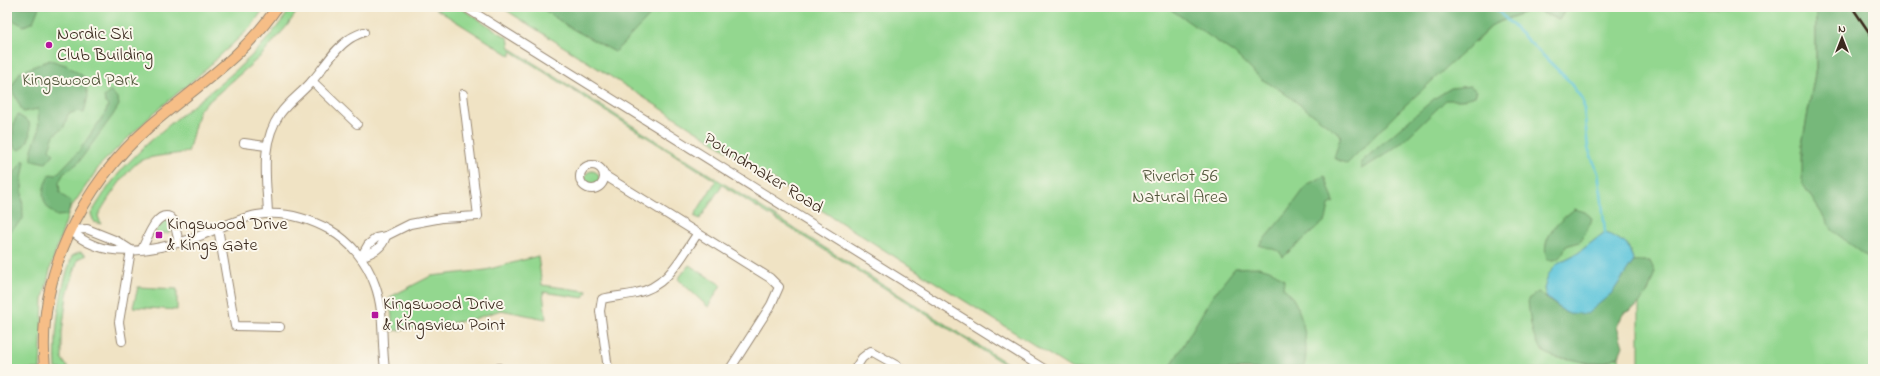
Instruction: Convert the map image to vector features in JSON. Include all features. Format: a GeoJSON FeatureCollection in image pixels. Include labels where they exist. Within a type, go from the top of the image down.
{"type":"FeatureCollection","features":[{"type":"Feature","properties":{"kind":"main road"},"geometry":{"type":"LineString","coordinates":[[45,369],[45,334],[49,296],[59,257],[71,230],[96,185],[120,155],[151,126],[245,46],[277,7]]}},
{"type":"Feature","properties":{"kind":"street","name":"Poundmaker Road"},"geometry":{"type":"LineString","coordinates":[[465,7],[1044,369]]}},
{"type":"Feature","properties":{"kind":"street"},"geometry":{"type":"LineString","coordinates":[[268,214],[266,146],[272,128],[280,113],[312,81],[338,49],[348,40],[364,32]]}},
{"type":"Feature","properties":{"kind":"street"},"geometry":{"type":"LineString","coordinates":[[312,81],[357,124]]}},
{"type":"Feature","properties":{"kind":"street"},"geometry":{"type":"LineString","coordinates":[[361,257],[375,252],[383,244],[386,236],[400,228],[417,222],[463,215],[478,216],[462,94]]}},
{"type":"Feature","properties":{"kind":"street"},"geometry":{"type":"LineString","coordinates":[[244,143],[266,146]]}},
{"type":"Feature","properties":{"kind":"street"},"geometry":{"type":"LineString","coordinates":[[604,175],[770,278],[779,288],[771,305],[730,369]]}},
{"type":"Feature","properties":{"kind":"street"},"geometry":{"type":"LineString","coordinates":[[71,230],[80,240],[108,250],[131,250],[179,243],[248,217],[268,214],[288,215],[316,223],[340,237],[361,257],[369,270],[379,299],[385,369]]}},
{"type":"Feature","properties":{"kind":"street"},"geometry":{"type":"LineString","coordinates":[[142,249],[149,233],[159,218],[163,216],[170,217],[174,221],[179,243]]}},
{"type":"Feature","properties":{"kind":"street"},"geometry":{"type":"LineString","coordinates":[[218,228],[235,326],[280,327]]}},
{"type":"Feature","properties":{"kind":"street"},"geometry":{"type":"LineString","coordinates":[[71,230],[87,229],[117,240],[131,250]]}},
{"type":"Feature","properties":{"kind":"street"},"geometry":{"type":"LineString","coordinates":[[608,369],[600,311],[602,299],[637,293],[662,282],[672,272],[698,233]]}},
{"type":"Feature","properties":{"kind":"street"},"geometry":{"type":"LineString","coordinates":[[122,341],[119,322],[131,250]]}},
{"type":"Feature","properties":{"kind":"street"},"geometry":{"type":"LineString","coordinates":[[855,369],[862,358],[871,351],[903,369]]}},
{"type":"Feature","properties":{"kind":"green space","name":"Kingswood Park"},"geometry":{"type":"Polygon","coordinates":[[[7,7],[265,7],[251,27],[198,76],[155,112],[101,164],[70,209],[51,266],[43,299],[40,369],[7,369],[7,7]]]}},
{"type":"Feature","properties":{"kind":"green space"},"geometry":{"type":"Polygon","coordinates":[[[7,7],[39,7],[33,22],[24,26],[7,18],[7,7]]]}},
{"type":"Feature","properties":{"kind":"green space"},"geometry":{"type":"Polygon","coordinates":[[[292,7],[300,7],[287,26],[262,55],[199,110],[188,152],[153,157],[137,163],[131,168],[101,210],[98,216],[101,224],[94,222],[91,214],[100,199],[125,166],[159,133],[220,84],[249,58],[272,34],[292,7]]]}},
{"type":"Feature","properties":{"kind":"green space"},"geometry":{"type":"Polygon","coordinates":[[[433,7],[459,7],[508,38],[510,48],[1016,369],[1012,369],[722,185],[700,219],[694,216],[716,181],[511,51],[511,56],[433,7]]]}},
{"type":"Feature","properties":{"kind":"green space","name":"Riverlot 56 Natural Area"},"geometry":{"type":"Polygon","coordinates":[[[501,7],[1473,7],[1474,43],[1494,24],[1533,9],[1559,20],[1567,7],[1814,7],[1816,14],[1816,68],[1802,145],[1873,223],[1873,369],[1639,369],[1639,261],[1634,261],[1627,244],[1605,232],[1578,253],[1558,263],[1544,289],[1547,298],[1538,292],[1542,351],[1555,357],[1574,359],[1589,364],[1604,363],[1619,356],[1620,369],[1072,369],[501,7]]]}},
{"type":"Feature","properties":{"kind":"green space"},"geometry":{"type":"Polygon","coordinates":[[[540,7],[658,7],[615,52],[569,27],[540,7]]]}},
{"type":"Feature","properties":{"kind":"green space"},"geometry":{"type":"Polygon","coordinates":[[[1167,7],[1567,7],[1559,20],[1533,9],[1494,24],[1398,112],[1347,164],[1334,158],[1341,135],[1280,90],[1261,79],[1234,53],[1167,7]]]}},
{"type":"Feature","properties":{"kind":"green space"},"geometry":{"type":"Polygon","coordinates":[[[1814,7],[1873,7],[1873,261],[1833,231],[1802,183],[1802,145],[1816,68],[1816,14],[1814,7]]]}},
{"type":"Feature","properties":{"kind":"green space"},"geometry":{"type":"Polygon","coordinates":[[[50,60],[66,65],[84,77],[88,96],[84,113],[78,111],[68,114],[64,127],[54,135],[49,149],[54,154],[46,163],[32,160],[32,149],[39,131],[38,109],[23,112],[11,88],[20,72],[50,60]]]}},
{"type":"Feature","properties":{"kind":"green space"},"geometry":{"type":"Polygon","coordinates":[[[1470,86],[1477,91],[1475,96],[1462,100],[1446,100],[1396,147],[1361,169],[1361,162],[1435,98],[1451,88],[1470,86]]]}},
{"type":"Feature","properties":{"kind":"green space"},"geometry":{"type":"Polygon","coordinates":[[[111,91],[118,99],[119,105],[78,163],[64,173],[59,182],[60,193],[71,202],[68,215],[57,216],[47,207],[43,197],[44,186],[50,174],[56,175],[79,151],[105,113],[108,106],[104,97],[111,91]]]}},
{"type":"Feature","properties":{"kind":"green space"},"geometry":{"type":"Polygon","coordinates":[[[18,115],[29,122],[30,130],[28,141],[20,150],[14,147],[13,139],[13,126],[18,115]]]}},
{"type":"Feature","properties":{"kind":"green space"},"geometry":{"type":"Polygon","coordinates":[[[22,161],[25,161],[22,179],[23,219],[7,235],[7,185],[22,161]]]}},
{"type":"Feature","properties":{"kind":"green space"},"geometry":{"type":"Polygon","coordinates":[[[592,171],[597,173],[599,178],[597,183],[592,185],[587,183],[585,178],[587,173],[592,171]]]}},
{"type":"Feature","properties":{"kind":"green space"},"geometry":{"type":"Polygon","coordinates":[[[1325,176],[1334,202],[1329,205],[1326,220],[1283,257],[1279,251],[1259,245],[1288,211],[1308,184],[1325,176]]]}},
{"type":"Feature","properties":{"kind":"green space"},"geometry":{"type":"Polygon","coordinates":[[[1575,209],[1585,212],[1592,218],[1588,228],[1580,242],[1566,246],[1560,257],[1557,259],[1548,260],[1546,245],[1548,238],[1557,225],[1575,209]]]}},
{"type":"Feature","properties":{"kind":"green space"},"geometry":{"type":"Polygon","coordinates":[[[163,220],[168,221],[172,230],[168,233],[156,234],[156,229],[163,220]]]}},
{"type":"Feature","properties":{"kind":"green space"},"geometry":{"type":"Polygon","coordinates":[[[80,252],[86,255],[78,259],[67,295],[62,333],[62,359],[69,369],[56,369],[58,312],[67,270],[72,256],[80,252]]]}},
{"type":"Feature","properties":{"kind":"green space"},"geometry":{"type":"Polygon","coordinates":[[[538,256],[542,285],[587,291],[584,298],[543,292],[546,319],[501,310],[471,320],[393,331],[390,297],[431,276],[486,270],[538,256]]]}},
{"type":"Feature","properties":{"kind":"green space"},"geometry":{"type":"Polygon","coordinates":[[[1634,261],[1650,261],[1655,272],[1648,292],[1636,307],[1623,314],[1617,327],[1623,346],[1619,356],[1602,363],[1587,363],[1572,359],[1554,357],[1546,353],[1541,348],[1533,333],[1528,299],[1538,292],[1566,313],[1612,293],[1634,261]]]}},
{"type":"Feature","properties":{"kind":"green space"},"geometry":{"type":"Polygon","coordinates":[[[689,265],[721,285],[708,307],[678,279],[689,265]]]}},
{"type":"Feature","properties":{"kind":"green space"},"geometry":{"type":"Polygon","coordinates":[[[1258,267],[1272,271],[1284,280],[1283,288],[1290,294],[1300,313],[1306,349],[1303,369],[1169,369],[1212,297],[1235,268],[1258,267]]]}},
{"type":"Feature","properties":{"kind":"green space"},"geometry":{"type":"Polygon","coordinates":[[[138,287],[177,289],[177,310],[133,307],[138,287]]]}},
{"type":"Feature","properties":{"kind":"water"},"geometry":{"type":"Polygon","coordinates":[[[1605,232],[1627,244],[1634,261],[1612,293],[1587,314],[1566,313],[1547,298],[1544,289],[1548,275],[1558,263],[1578,253],[1605,232]]]}},
{"type":"Feature","properties":{"kind":"waterway"},"geometry":{"type":"LineString","coordinates":[[1494,7],[1567,79],[1583,100],[1588,148],[1598,173],[1605,232]]}},
{"type":"Feature","properties":{"kind":"railway"},"geometry":{"type":"LineString","coordinates":[[1852,7],[1873,38]]}},
{"type":"Feature","properties":{"kind":"place","name":"Nordic Ski Club Building"},"geometry":{"type":"Point","coordinates":[49,45]}},
{"type":"Feature","properties":{"kind":"place","name":"Kingswood Drive & Kings Gate"},"geometry":{"type":"Point","coordinates":[159,235]}},
{"type":"Feature","properties":{"kind":"place","name":"Kingswood Drive & Kingsview Point"},"geometry":{"type":"Point","coordinates":[375,315]}}]}
